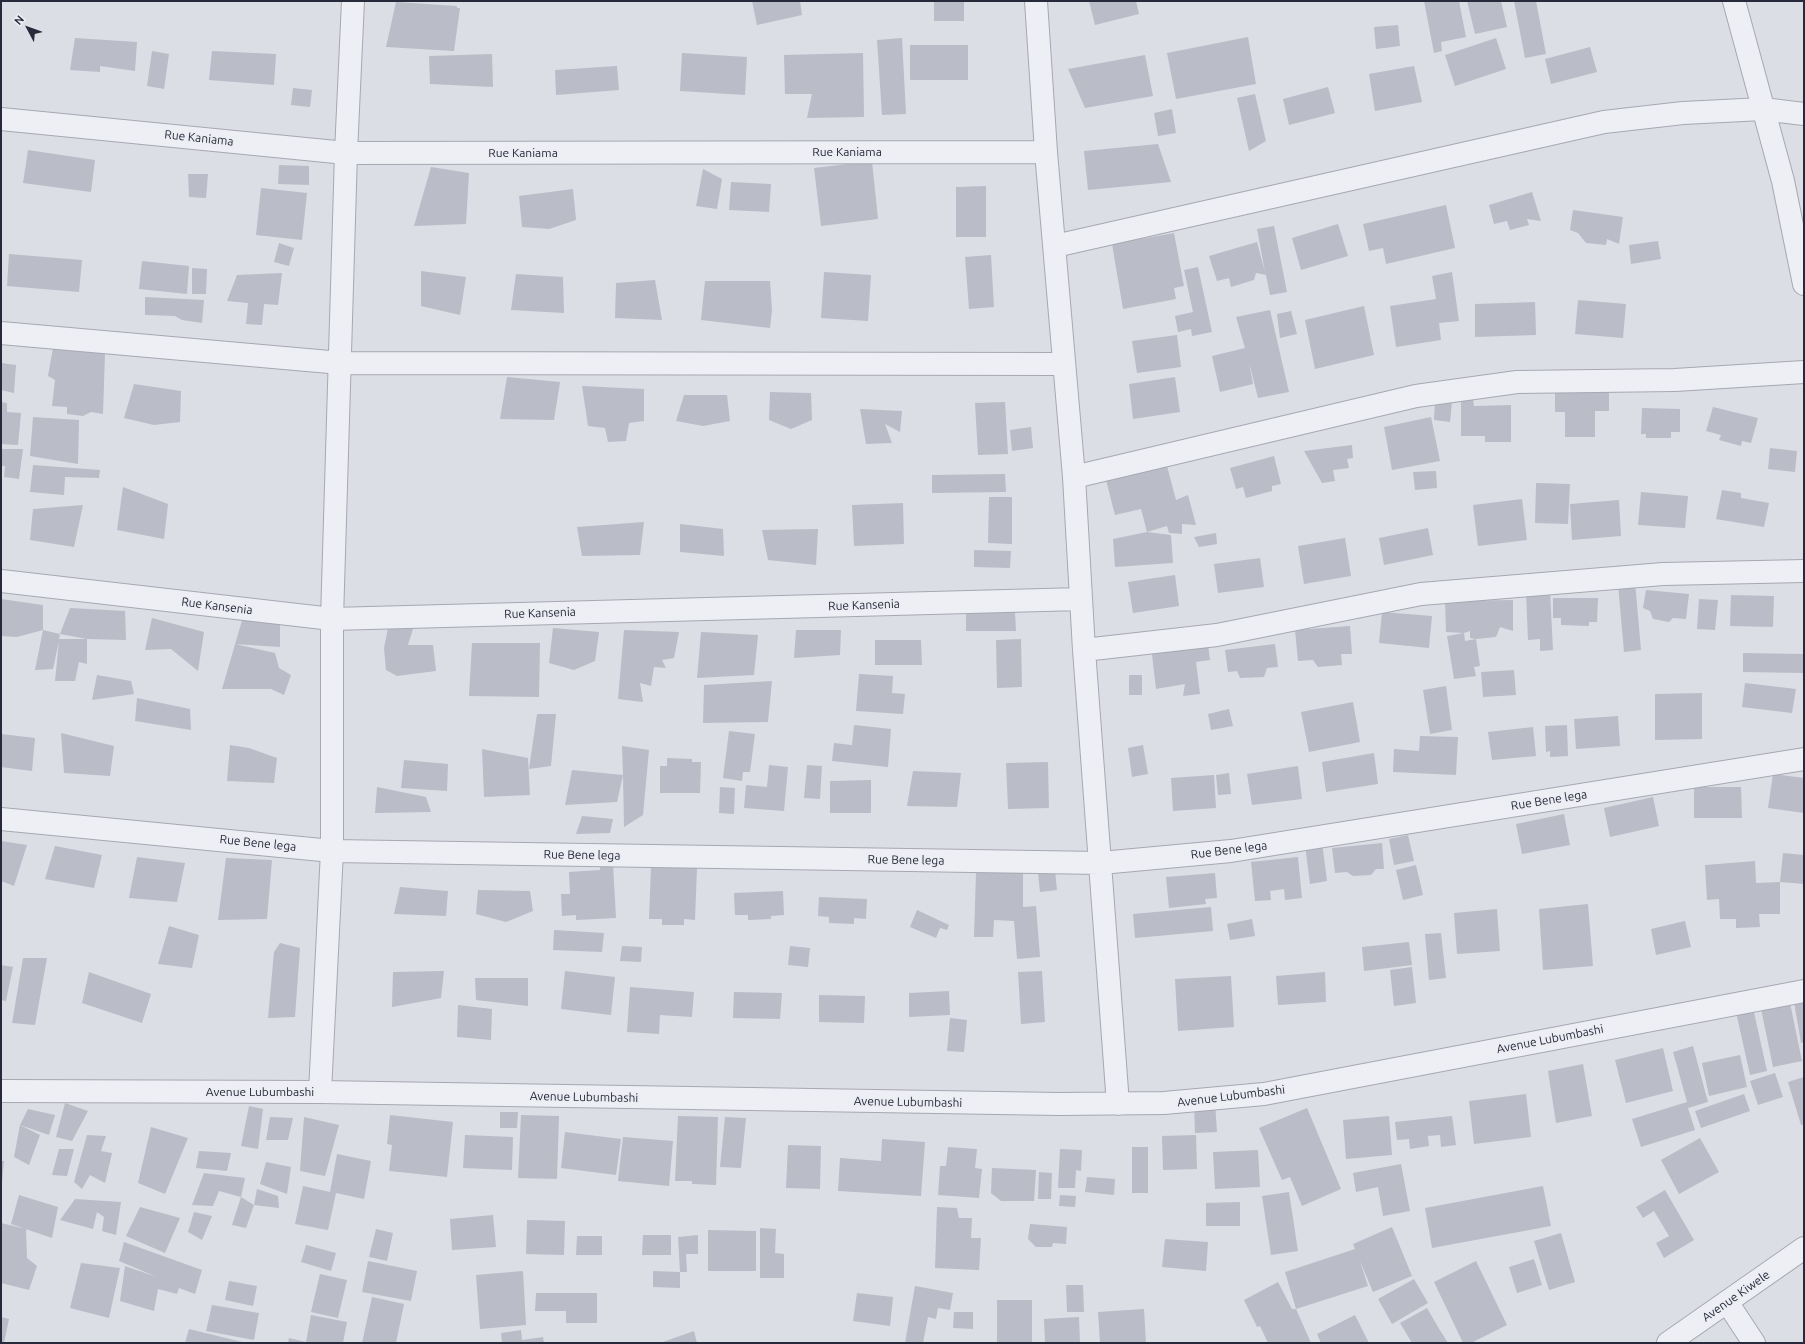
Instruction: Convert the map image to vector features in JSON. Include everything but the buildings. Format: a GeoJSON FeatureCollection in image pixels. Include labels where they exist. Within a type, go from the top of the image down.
{"type":"FeatureCollection","features":[{"type":"Feature","properties":{"kind":"street"},"geometry":{"type":"LineString","coordinates":[[320,1092],[332,851],[332,619],[341,363],[346,153],[353,1]]}},
{"type":"Feature","properties":{"kind":"street"},"geometry":{"type":"LineString","coordinates":[[1036,1],[1046,152],[1074,477],[1084,650],[1118,1104]]}},
{"type":"Feature","properties":{"kind":"street"},"geometry":{"type":"LineString","coordinates":[[1734,1],[1783,181],[1804,284]]}},
{"type":"Feature","properties":{"kind":"street"},"geometry":{"type":"LineString","coordinates":[[1055,246],[1604,122],[1683,113],[1763,109],[1804,114]]}},
{"type":"Feature","properties":{"kind":"street","name":"Rue Kaniama"},"geometry":{"type":"LineString","coordinates":[[1,119],[346,153],[1046,152]]}},
{"type":"Feature","properties":{"kind":"street"},"geometry":{"type":"LineString","coordinates":[[1,334],[341,363],[1064,364]]}},
{"type":"Feature","properties":{"kind":"street"},"geometry":{"type":"LineString","coordinates":[[1074,477],[1416,396],[1517,382],[1675,380],[1804,372]]}},
{"type":"Feature","properties":{"kind":"street"},"geometry":{"type":"LineString","coordinates":[[1084,650],[1217,635],[1420,594],[1663,574],[1804,571]]}},
{"type":"Feature","properties":{"kind":"street","name":"Rue Kansenia"},"geometry":{"type":"LineString","coordinates":[[1,581],[332,619],[1081,599]]}},
{"type":"Feature","properties":{"kind":"street","name":"Rue Bene lega"},"geometry":{"type":"LineString","coordinates":[[1,818],[332,851],[1101,863],[1232,851],[1804,759]]}},
{"type":"Feature","properties":{"kind":"street","name":"Avenue Lubumbashi"},"geometry":{"type":"LineString","coordinates":[[1,1091],[320,1092],[1118,1104],[1164,1103],[1264,1094],[1804,991]]}},
{"type":"Feature","properties":{"kind":"street","name":"Avenue Kiwele"},"geometry":{"type":"LineString","coordinates":[[1668,1343],[1804,1248]]}},
{"type":"Feature","properties":{"kind":"street"},"geometry":{"type":"LineString","coordinates":[[1727,1302],[1754,1343]]}}]}
